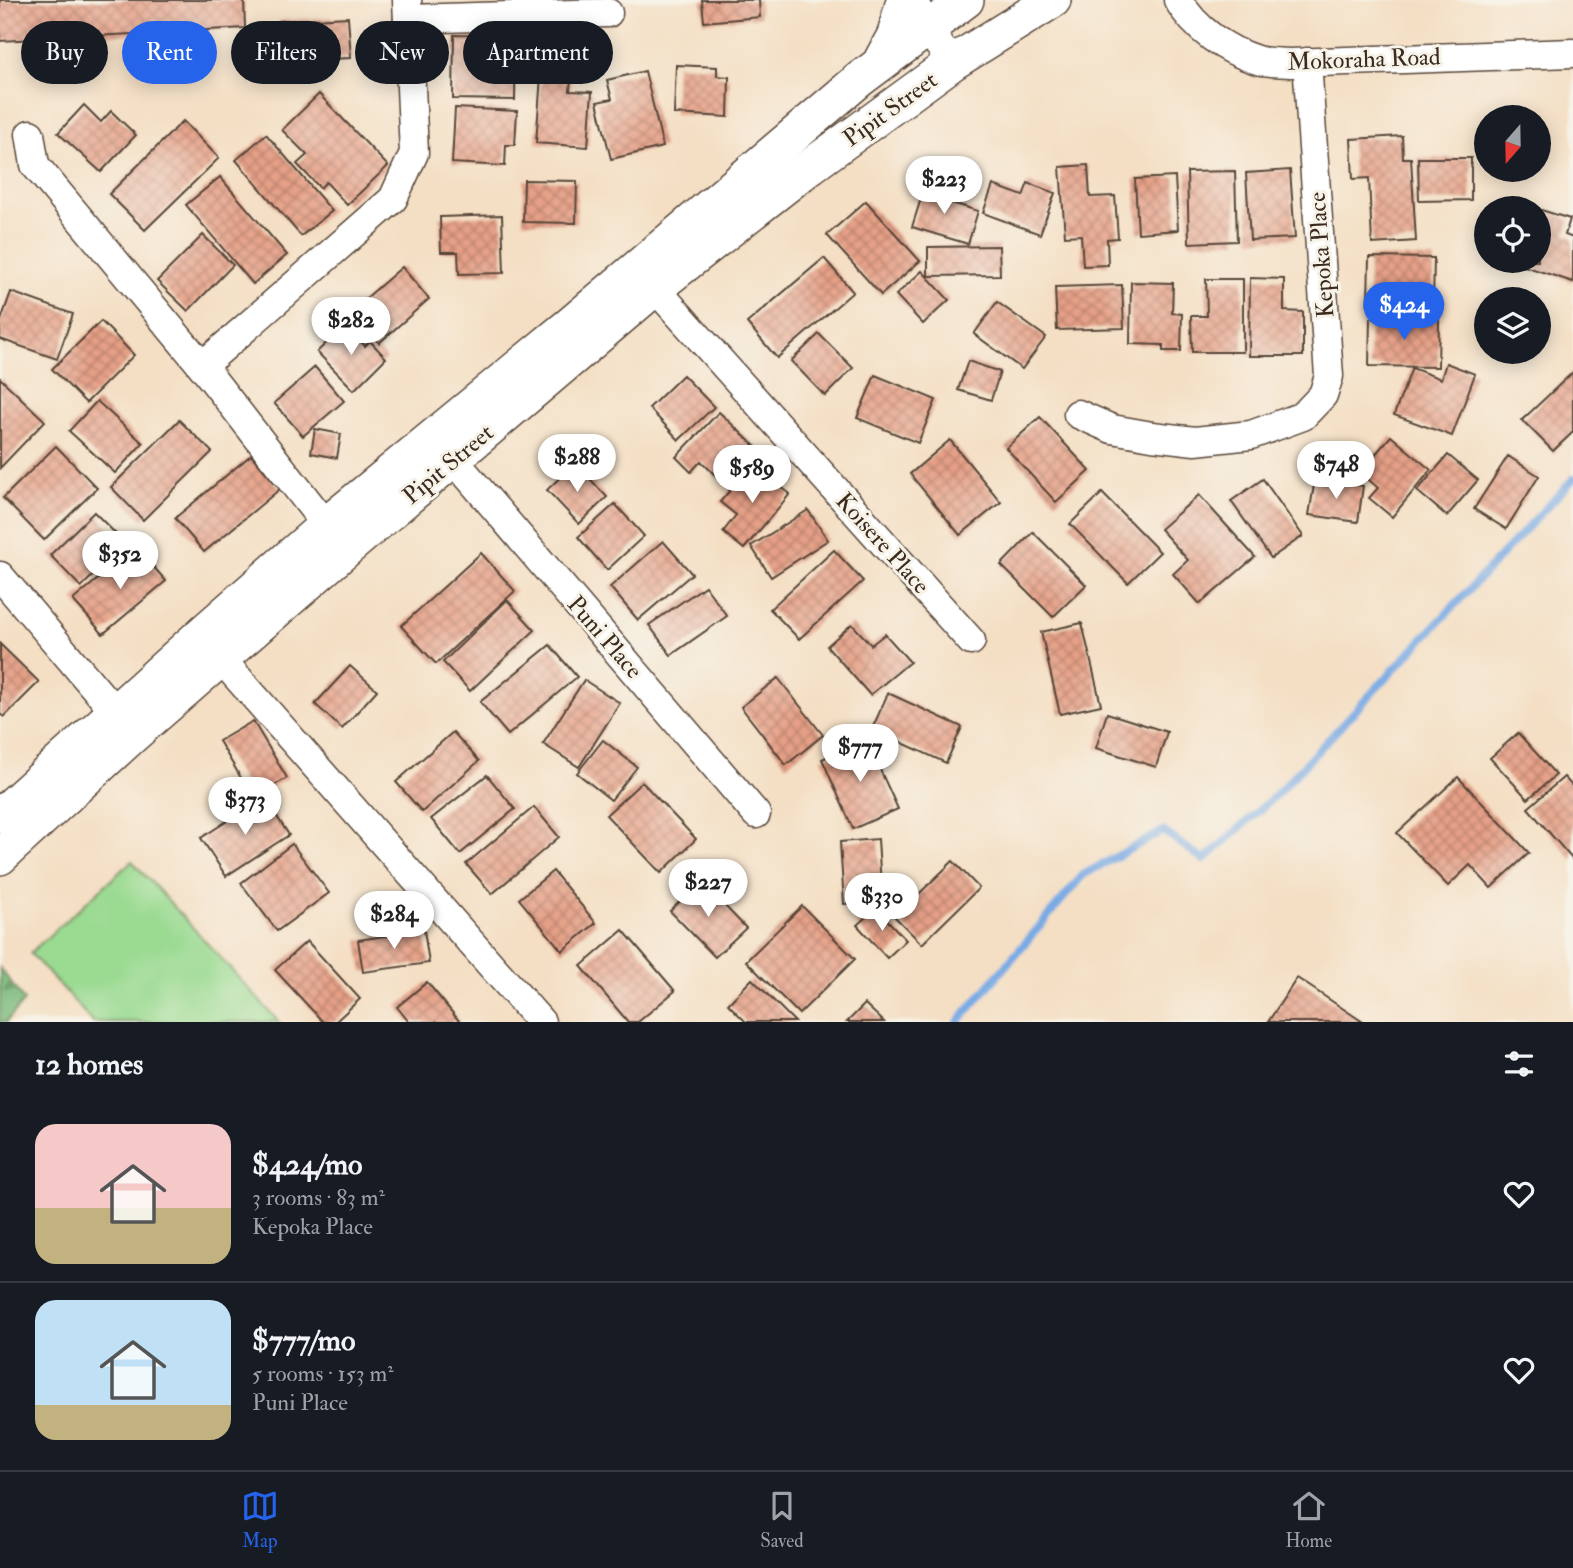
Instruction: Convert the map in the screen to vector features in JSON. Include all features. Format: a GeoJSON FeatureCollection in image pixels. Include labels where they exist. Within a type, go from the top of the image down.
{"type":"FeatureCollection","features":[{"type":"Feature","properties":{"kind":"main road"},"geometry":{"type":"LineString","coordinates":[[880,62],[895,35],[904,0]]}},
{"type":"Feature","properties":{"kind":"main road","name":"Pipit Street"},"geometry":{"type":"LineString","coordinates":[[0,816],[326,525],[518,369],[880,62],[920,14],[966,0]]}},
{"type":"Feature","properties":{"kind":"main road","name":"Pipit Street"},"geometry":{"type":"LineString","coordinates":[[0,857],[132,736],[348,548],[655,288],[811,166],[952,64],[1053,0]]}},
{"type":"Feature","properties":{"kind":"street","name":"Mokoraha Road"},"geometry":{"type":"LineString","coordinates":[[1178,0],[1201,30],[1232,49],[1259,61],[1307,62],[1573,52]]}},
{"type":"Feature","properties":{"kind":"street"},"geometry":{"type":"LineString","coordinates":[[202,366],[394,199],[414,153],[407,10],[608,13]]}},
{"type":"Feature","properties":{"kind":"street"},"geometry":{"type":"LineString","coordinates":[[920,14],[952,64]]}},
{"type":"Feature","properties":{"kind":"street","name":"Kepoka Place"},"geometry":{"type":"LineString","coordinates":[[1078,414],[1112,429],[1195,441],[1251,435],[1303,416],[1323,395],[1329,376],[1307,62]]}},
{"type":"Feature","properties":{"kind":"street"},"geometry":{"type":"LineString","coordinates":[[30,134],[36,165],[202,366],[326,525]]}},
{"type":"Feature","properties":{"kind":"street","name":"Koisere Place"},"geometry":{"type":"LineString","coordinates":[[655,288],[971,641]]}},
{"type":"Feature","properties":{"kind":"street","name":"Puni Place"},"geometry":{"type":"LineString","coordinates":[[454,460],[756,814]]}},
{"type":"Feature","properties":{"kind":"street"},"geometry":{"type":"LineString","coordinates":[[0,576],[116,713]]}},
{"type":"Feature","properties":{"kind":"street"},"geometry":{"type":"LineString","coordinates":[[222,660],[541,1022]]}},
{"type":"Feature","properties":{"kind":"green space"},"geometry":{"type":"Polygon","coordinates":[[[132,861],[279,1022],[93,1022],[30,953],[132,861]]]}},
{"type":"Feature","properties":{"kind":"green space"},"geometry":{"type":"Polygon","coordinates":[[[0,968],[24,1001],[6,1022],[0,1022],[0,968]]]}},
{"type":"Feature","properties":{"kind":"building"},"geometry":{"type":"Polygon","coordinates":[[[0,0],[244,0],[245,21],[231,21],[231,29],[217,29],[217,21],[122,21],[122,35],[108,35],[108,21],[21,21],[21,40],[0,41],[0,0]]]}},
{"type":"Feature","properties":{"kind":"building"},"geometry":{"type":"Polygon","coordinates":[[[702,0],[759,0],[760,17],[704,22],[702,0]]]}},
{"type":"Feature","properties":{"kind":"building"},"geometry":{"type":"Polygon","coordinates":[[[348,17],[351,58],[341,58],[341,21],[279,21],[348,17]]]}},
{"type":"Feature","properties":{"kind":"building"},"geometry":{"type":"Polygon","coordinates":[[[454,35],[463,35],[463,84],[515,84],[515,100],[453,99],[454,35]]]}},
{"type":"Feature","properties":{"kind":"building"},"geometry":{"type":"Polygon","coordinates":[[[676,65],[717,67],[717,76],[729,77],[728,117],[674,114],[676,65]]]}},
{"type":"Feature","properties":{"kind":"building"},"geometry":{"type":"Polygon","coordinates":[[[645,71],[663,147],[611,159],[597,102],[612,99],[608,84],[613,84],[613,79],[645,71]]]}},
{"type":"Feature","properties":{"kind":"building"},"geometry":{"type":"Polygon","coordinates":[[[540,84],[571,84],[570,91],[592,92],[588,147],[536,143],[540,84]]]}},
{"type":"Feature","properties":{"kind":"building"},"geometry":{"type":"Polygon","coordinates":[[[319,94],[388,166],[347,205],[326,182],[320,188],[297,164],[307,155],[282,130],[319,94]]]}},
{"type":"Feature","properties":{"kind":"building"},"geometry":{"type":"Polygon","coordinates":[[[84,105],[101,122],[111,111],[136,135],[101,172],[58,133],[84,105]]]}},
{"type":"Feature","properties":{"kind":"building"},"geometry":{"type":"Polygon","coordinates":[[[455,108],[517,111],[515,145],[506,145],[505,166],[452,163],[455,108]]]}},
{"type":"Feature","properties":{"kind":"building"},"geometry":{"type":"Polygon","coordinates":[[[183,121],[219,158],[145,230],[109,194],[183,121]]]}},
{"type":"Feature","properties":{"kind":"building"},"geometry":{"type":"Polygon","coordinates":[[[266,134],[332,211],[301,236],[236,160],[266,134]]]}},
{"type":"Feature","properties":{"kind":"building"},"geometry":{"type":"Polygon","coordinates":[[[1402,136],[1403,158],[1411,158],[1416,241],[1372,244],[1369,178],[1353,179],[1351,139],[1402,136]]]}},
{"type":"Feature","properties":{"kind":"building"},"geometry":{"type":"Polygon","coordinates":[[[1418,158],[1471,158],[1471,200],[1419,201],[1418,158]]]}},
{"type":"Feature","properties":{"kind":"building"},"geometry":{"type":"Polygon","coordinates":[[[1088,165],[1090,197],[1115,196],[1118,238],[1107,239],[1108,265],[1083,266],[1081,235],[1065,236],[1060,167],[1088,165]]]}},
{"type":"Feature","properties":{"kind":"building"},"geometry":{"type":"Polygon","coordinates":[[[1290,170],[1295,238],[1250,240],[1246,173],[1290,170]]]}},
{"type":"Feature","properties":{"kind":"building"},"geometry":{"type":"Polygon","coordinates":[[[1235,171],[1237,241],[1189,243],[1187,172],[1235,171]]]}},
{"type":"Feature","properties":{"kind":"building"},"geometry":{"type":"Polygon","coordinates":[[[220,177],[287,255],[253,284],[186,205],[220,177]]]}},
{"type":"Feature","properties":{"kind":"building"},"geometry":{"type":"Polygon","coordinates":[[[1175,177],[1178,230],[1138,233],[1135,179],[1175,177]]]}},
{"type":"Feature","properties":{"kind":"building"},"geometry":{"type":"Polygon","coordinates":[[[524,180],[577,181],[576,223],[523,222],[524,180]]]}},
{"type":"Feature","properties":{"kind":"building"},"geometry":{"type":"Polygon","coordinates":[[[1028,183],[1055,193],[1040,234],[983,213],[993,185],[1023,196],[1028,183]]]}},
{"type":"Feature","properties":{"kind":"building"},"geometry":{"type":"Polygon","coordinates":[[[925,186],[952,194],[949,202],[978,211],[968,244],[912,227],[925,186]]]}},
{"type":"Feature","properties":{"kind":"building"},"geometry":{"type":"Polygon","coordinates":[[[866,201],[920,261],[881,295],[827,235],[866,201]]]}},
{"type":"Feature","properties":{"kind":"building"},"geometry":{"type":"Polygon","coordinates":[[[1551,213],[1570,219],[1565,235],[1573,238],[1573,282],[1546,273],[1551,273],[1551,213]]]}},
{"type":"Feature","properties":{"kind":"building"},"geometry":{"type":"Polygon","coordinates":[[[502,215],[504,273],[459,274],[458,252],[441,252],[440,217],[502,215]]]}},
{"type":"Feature","properties":{"kind":"building"},"geometry":{"type":"Polygon","coordinates":[[[203,235],[233,265],[188,311],[157,281],[203,235]]]}},
{"type":"Feature","properties":{"kind":"building"},"geometry":{"type":"Polygon","coordinates":[[[999,246],[1000,275],[928,276],[928,247],[999,246]]]}},
{"type":"Feature","properties":{"kind":"building"},"geometry":{"type":"Polygon","coordinates":[[[1369,257],[1434,258],[1433,304],[1368,304],[1369,257]]]}},
{"type":"Feature","properties":{"kind":"building"},"geometry":{"type":"Polygon","coordinates":[[[824,258],[853,292],[777,358],[747,323],[824,258]]]}},
{"type":"Feature","properties":{"kind":"building"},"geometry":{"type":"Polygon","coordinates":[[[402,267],[429,299],[379,343],[351,311],[402,267]]]}},
{"type":"Feature","properties":{"kind":"building"},"geometry":{"type":"Polygon","coordinates":[[[922,271],[949,300],[923,324],[896,295],[922,271]]]}},
{"type":"Feature","properties":{"kind":"building"},"geometry":{"type":"Polygon","coordinates":[[[1250,278],[1284,279],[1284,311],[1303,312],[1303,356],[1249,356],[1250,278]]]}},
{"type":"Feature","properties":{"kind":"building"},"geometry":{"type":"Polygon","coordinates":[[[1206,279],[1243,279],[1243,352],[1192,352],[1191,316],[1207,316],[1206,279]]]}},
{"type":"Feature","properties":{"kind":"building"},"geometry":{"type":"Polygon","coordinates":[[[1131,282],[1173,283],[1172,313],[1182,314],[1181,351],[1163,351],[1163,345],[1130,344],[1131,282]]]}},
{"type":"Feature","properties":{"kind":"building"},"geometry":{"type":"Polygon","coordinates":[[[1122,285],[1124,328],[1057,330],[1055,287],[1122,285]]]}},
{"type":"Feature","properties":{"kind":"building"},"geometry":{"type":"Polygon","coordinates":[[[11,292],[73,314],[57,359],[0,339],[0,323],[11,292]]]}},
{"type":"Feature","properties":{"kind":"building"},"geometry":{"type":"Polygon","coordinates":[[[997,302],[1046,337],[1022,369],[974,334],[997,302]]]}},
{"type":"Feature","properties":{"kind":"building"},"geometry":{"type":"Polygon","coordinates":[[[1370,318],[1439,319],[1438,367],[1369,366],[1370,318]]]}},
{"type":"Feature","properties":{"kind":"building"},"geometry":{"type":"Polygon","coordinates":[[[101,321],[134,355],[86,403],[52,369],[101,321]]]}},
{"type":"Feature","properties":{"kind":"building"},"geometry":{"type":"Polygon","coordinates":[[[345,325],[365,346],[370,341],[386,358],[354,390],[317,352],[345,325]]]}},
{"type":"Feature","properties":{"kind":"building"},"geometry":{"type":"Polygon","coordinates":[[[819,334],[853,368],[825,396],[791,361],[819,334]]]}},
{"type":"Feature","properties":{"kind":"building"},"geometry":{"type":"Polygon","coordinates":[[[968,361],[1000,372],[991,400],[958,390],[968,361]]]}},
{"type":"Feature","properties":{"kind":"building"},"geometry":{"type":"Polygon","coordinates":[[[1446,363],[1475,374],[1452,436],[1394,415],[1412,368],[1441,379],[1446,363]]]}},
{"type":"Feature","properties":{"kind":"building"},"geometry":{"type":"Polygon","coordinates":[[[315,367],[344,401],[303,436],[274,403],[315,367]]]}},
{"type":"Feature","properties":{"kind":"building"},"geometry":{"type":"Polygon","coordinates":[[[1573,372],[1573,432],[1553,451],[1522,420],[1573,372]]]}},
{"type":"Feature","properties":{"kind":"building"},"geometry":{"type":"Polygon","coordinates":[[[683,375],[714,407],[679,440],[649,408],[683,375]]]}},
{"type":"Feature","properties":{"kind":"building"},"geometry":{"type":"Polygon","coordinates":[[[875,375],[936,400],[918,443],[857,418],[875,375]]]}},
{"type":"Feature","properties":{"kind":"building"},"geometry":{"type":"Polygon","coordinates":[[[0,378],[45,421],[0,468],[0,378]]]}},
{"type":"Feature","properties":{"kind":"building"},"geometry":{"type":"Polygon","coordinates":[[[97,401],[143,443],[115,473],[69,431],[97,401]]]}},
{"type":"Feature","properties":{"kind":"building"},"geometry":{"type":"Polygon","coordinates":[[[719,412],[759,450],[725,485],[701,461],[691,472],[676,457],[719,412]]]}},
{"type":"Feature","properties":{"kind":"building"},"geometry":{"type":"Polygon","coordinates":[[[1040,417],[1090,471],[1056,502],[1006,448],[1040,417]]]}},
{"type":"Feature","properties":{"kind":"building"},"geometry":{"type":"Polygon","coordinates":[[[179,420],[212,452],[143,520],[111,487],[179,420]]]}},
{"type":"Feature","properties":{"kind":"building"},"geometry":{"type":"Polygon","coordinates":[[[315,429],[341,434],[337,458],[311,453],[315,429]]]}},
{"type":"Feature","properties":{"kind":"building"},"geometry":{"type":"Polygon","coordinates":[[[1391,436],[1431,470],[1392,517],[1369,498],[1378,488],[1360,472],[1391,436]]]}},
{"type":"Feature","properties":{"kind":"building"},"geometry":{"type":"Polygon","coordinates":[[[950,440],[1001,502],[960,535],[910,474],[950,440]]]}},
{"type":"Feature","properties":{"kind":"building"},"geometry":{"type":"Polygon","coordinates":[[[56,446],[97,488],[44,540],[3,498],[56,446]]]}},
{"type":"Feature","properties":{"kind":"building"},"geometry":{"type":"Polygon","coordinates":[[[251,455],[280,489],[204,552],[175,518],[251,455]]]}},
{"type":"Feature","properties":{"kind":"building"},"geometry":{"type":"Polygon","coordinates":[[[1448,455],[1478,480],[1447,516],[1417,491],[1448,455]]]}},
{"type":"Feature","properties":{"kind":"building"},"geometry":{"type":"Polygon","coordinates":[[[1508,456],[1539,476],[1506,529],[1474,509],[1508,456]]]}},
{"type":"Feature","properties":{"kind":"building"},"geometry":{"type":"Polygon","coordinates":[[[575,463],[607,497],[579,524],[547,490],[575,463]]]}},
{"type":"Feature","properties":{"kind":"building"},"geometry":{"type":"Polygon","coordinates":[[[752,464],[790,494],[744,549],[723,532],[736,515],[720,502],[752,464]]]}},
{"type":"Feature","properties":{"kind":"building"},"geometry":{"type":"Polygon","coordinates":[[[1263,479],[1303,536],[1271,558],[1231,501],[1263,479]]]}},
{"type":"Feature","properties":{"kind":"building"},"geometry":{"type":"Polygon","coordinates":[[[1315,479],[1363,486],[1358,522],[1309,515],[1315,479]]]}},
{"type":"Feature","properties":{"kind":"building"},"geometry":{"type":"Polygon","coordinates":[[[1102,493],[1160,552],[1128,583],[1070,524],[1102,493]]]}},
{"type":"Feature","properties":{"kind":"building"},"geometry":{"type":"Polygon","coordinates":[[[1199,495],[1255,557],[1200,604],[1173,574],[1188,560],[1160,529],[1199,495]]]}},
{"type":"Feature","properties":{"kind":"building"},"geometry":{"type":"Polygon","coordinates":[[[615,504],[644,536],[607,570],[578,537],[615,504]]]}},
{"type":"Feature","properties":{"kind":"building"},"geometry":{"type":"Polygon","coordinates":[[[808,510],[828,540],[771,577],[751,546],[808,510]]]}},
{"type":"Feature","properties":{"kind":"building"},"geometry":{"type":"Polygon","coordinates":[[[94,512],[126,544],[81,587],[50,555],[94,512]]]}},
{"type":"Feature","properties":{"kind":"building"},"geometry":{"type":"Polygon","coordinates":[[[1033,532],[1086,585],[1053,617],[1001,565],[1033,532]]]}},
{"type":"Feature","properties":{"kind":"building"},"geometry":{"type":"Polygon","coordinates":[[[663,541],[692,574],[638,620],[610,587],[663,541]]]}},
{"type":"Feature","properties":{"kind":"building"},"geometry":{"type":"Polygon","coordinates":[[[136,547],[166,581],[103,634],[73,600],[136,547]]]}},
{"type":"Feature","properties":{"kind":"building"},"geometry":{"type":"Polygon","coordinates":[[[834,550],[863,581],[799,639],[770,609],[834,550]]]}},
{"type":"Feature","properties":{"kind":"building"},"geometry":{"type":"Polygon","coordinates":[[[481,553],[515,591],[436,664],[401,626],[481,553]]]}},
{"type":"Feature","properties":{"kind":"building"},"geometry":{"type":"Polygon","coordinates":[[[705,586],[727,616],[671,655],[649,625],[705,586]]]}},
{"type":"Feature","properties":{"kind":"building"},"geometry":{"type":"Polygon","coordinates":[[[507,600],[535,630],[470,691],[443,662],[507,600]]]}},
{"type":"Feature","properties":{"kind":"building"},"geometry":{"type":"Polygon","coordinates":[[[1082,623],[1101,705],[1060,714],[1041,632],[1082,623]]]}},
{"type":"Feature","properties":{"kind":"building"},"geometry":{"type":"Polygon","coordinates":[[[852,624],[871,645],[885,634],[910,662],[870,695],[827,646],[852,624]]]}},
{"type":"Feature","properties":{"kind":"building"},"geometry":{"type":"Polygon","coordinates":[[[0,644],[39,682],[4,717],[0,714],[0,644]]]}},
{"type":"Feature","properties":{"kind":"building"},"geometry":{"type":"Polygon","coordinates":[[[550,645],[577,677],[508,735],[480,702],[550,645]]]}},
{"type":"Feature","properties":{"kind":"building"},"geometry":{"type":"Polygon","coordinates":[[[350,666],[377,690],[342,729],[315,704],[350,666]]]}},
{"type":"Feature","properties":{"kind":"building"},"geometry":{"type":"Polygon","coordinates":[[[778,678],[823,735],[786,765],[741,707],[778,678]]]}},
{"type":"Feature","properties":{"kind":"building"},"geometry":{"type":"Polygon","coordinates":[[[584,680],[620,703],[579,767],[543,744],[584,680]]]}},
{"type":"Feature","properties":{"kind":"building"},"geometry":{"type":"Polygon","coordinates":[[[888,693],[962,727],[946,763],[872,729],[888,693]]]}},
{"type":"Feature","properties":{"kind":"building"},"geometry":{"type":"Polygon","coordinates":[[[1107,713],[1167,732],[1156,767],[1096,748],[1107,713]]]}},
{"type":"Feature","properties":{"kind":"building"},"geometry":{"type":"Polygon","coordinates":[[[253,721],[287,778],[253,798],[219,741],[253,721]]]}},
{"type":"Feature","properties":{"kind":"building"},"geometry":{"type":"Polygon","coordinates":[[[453,732],[479,761],[422,812],[396,782],[453,732]]]}},
{"type":"Feature","properties":{"kind":"building"},"geometry":{"type":"Polygon","coordinates":[[[1518,733],[1556,775],[1528,799],[1490,758],[1518,733]]]}},
{"type":"Feature","properties":{"kind":"building"},"geometry":{"type":"Polygon","coordinates":[[[866,739],[898,809],[853,829],[822,759],[866,739]]]}},
{"type":"Feature","properties":{"kind":"building"},"geometry":{"type":"Polygon","coordinates":[[[603,740],[637,767],[611,800],[577,773],[603,740]]]}},
{"type":"Feature","properties":{"kind":"building"},"geometry":{"type":"Polygon","coordinates":[[[487,775],[515,809],[460,854],[431,819],[487,775]]]}},
{"type":"Feature","properties":{"kind":"building"},"geometry":{"type":"Polygon","coordinates":[[[1458,777],[1529,853],[1491,888],[1470,865],[1448,886],[1397,833],[1458,777]]]}},
{"type":"Feature","properties":{"kind":"building"},"geometry":{"type":"Polygon","coordinates":[[[1564,777],[1573,787],[1573,860],[1528,808],[1564,777]]]}},
{"type":"Feature","properties":{"kind":"building"},"geometry":{"type":"Polygon","coordinates":[[[642,782],[696,839],[661,873],[606,815],[642,782]]]}},
{"type":"Feature","properties":{"kind":"building"},"geometry":{"type":"Polygon","coordinates":[[[264,797],[289,835],[226,876],[201,838],[264,797]]]}},
{"type":"Feature","properties":{"kind":"building"},"geometry":{"type":"Polygon","coordinates":[[[534,807],[559,837],[492,894],[466,864],[534,807]]]}},
{"type":"Feature","properties":{"kind":"building"},"geometry":{"type":"Polygon","coordinates":[[[878,839],[882,902],[844,904],[840,842],[878,839]]]}},
{"type":"Feature","properties":{"kind":"building"},"geometry":{"type":"Polygon","coordinates":[[[292,844],[329,893],[277,931],[241,883],[292,844]]]}},
{"type":"Feature","properties":{"kind":"building"},"geometry":{"type":"Polygon","coordinates":[[[953,861],[979,888],[922,944],[895,917],[953,861]]]}},
{"type":"Feature","properties":{"kind":"building"},"geometry":{"type":"Polygon","coordinates":[[[553,871],[596,923],[562,951],[519,899],[553,871]]]}},
{"type":"Feature","properties":{"kind":"building"},"geometry":{"type":"Polygon","coordinates":[[[701,881],[746,928],[715,957],[670,911],[701,881]]]}},
{"type":"Feature","properties":{"kind":"building"},"geometry":{"type":"Polygon","coordinates":[[[802,906],[855,959],[799,1014],[746,961],[802,906]]]}},
{"type":"Feature","properties":{"kind":"building"},"geometry":{"type":"Polygon","coordinates":[[[876,908],[906,940],[887,958],[857,925],[876,908]]]}},
{"type":"Feature","properties":{"kind":"building"},"geometry":{"type":"Polygon","coordinates":[[[424,930],[429,963],[363,972],[358,940],[424,930]]]}},
{"type":"Feature","properties":{"kind":"building"},"geometry":{"type":"Polygon","coordinates":[[[623,930],[675,991],[638,1022],[628,1022],[581,966],[623,930]]]}},
{"type":"Feature","properties":{"kind":"building"},"geometry":{"type":"Polygon","coordinates":[[[307,941],[360,999],[335,1022],[323,1022],[275,970],[307,941]]]}},
{"type":"Feature","properties":{"kind":"building"},"geometry":{"type":"Polygon","coordinates":[[[1297,978],[1363,1022],[1268,1022],[1297,978]]]}},
{"type":"Feature","properties":{"kind":"building"},"geometry":{"type":"Polygon","coordinates":[[[752,979],[795,1022],[746,1022],[728,1004],[752,979]]]}},
{"type":"Feature","properties":{"kind":"building"},"geometry":{"type":"Polygon","coordinates":[[[427,982],[460,1022],[409,1022],[397,1007],[427,982]]]}},
{"type":"Feature","properties":{"kind":"building"},"geometry":{"type":"Polygon","coordinates":[[[865,1004],[884,1022],[847,1022],[865,1004]]]}},
{"type":"Feature","properties":{"kind":"waterway"},"geometry":{"type":"LineString","coordinates":[[958,1022],[1083,875],[1163,831],[1204,860],[1277,794],[1573,479]]}}]}
